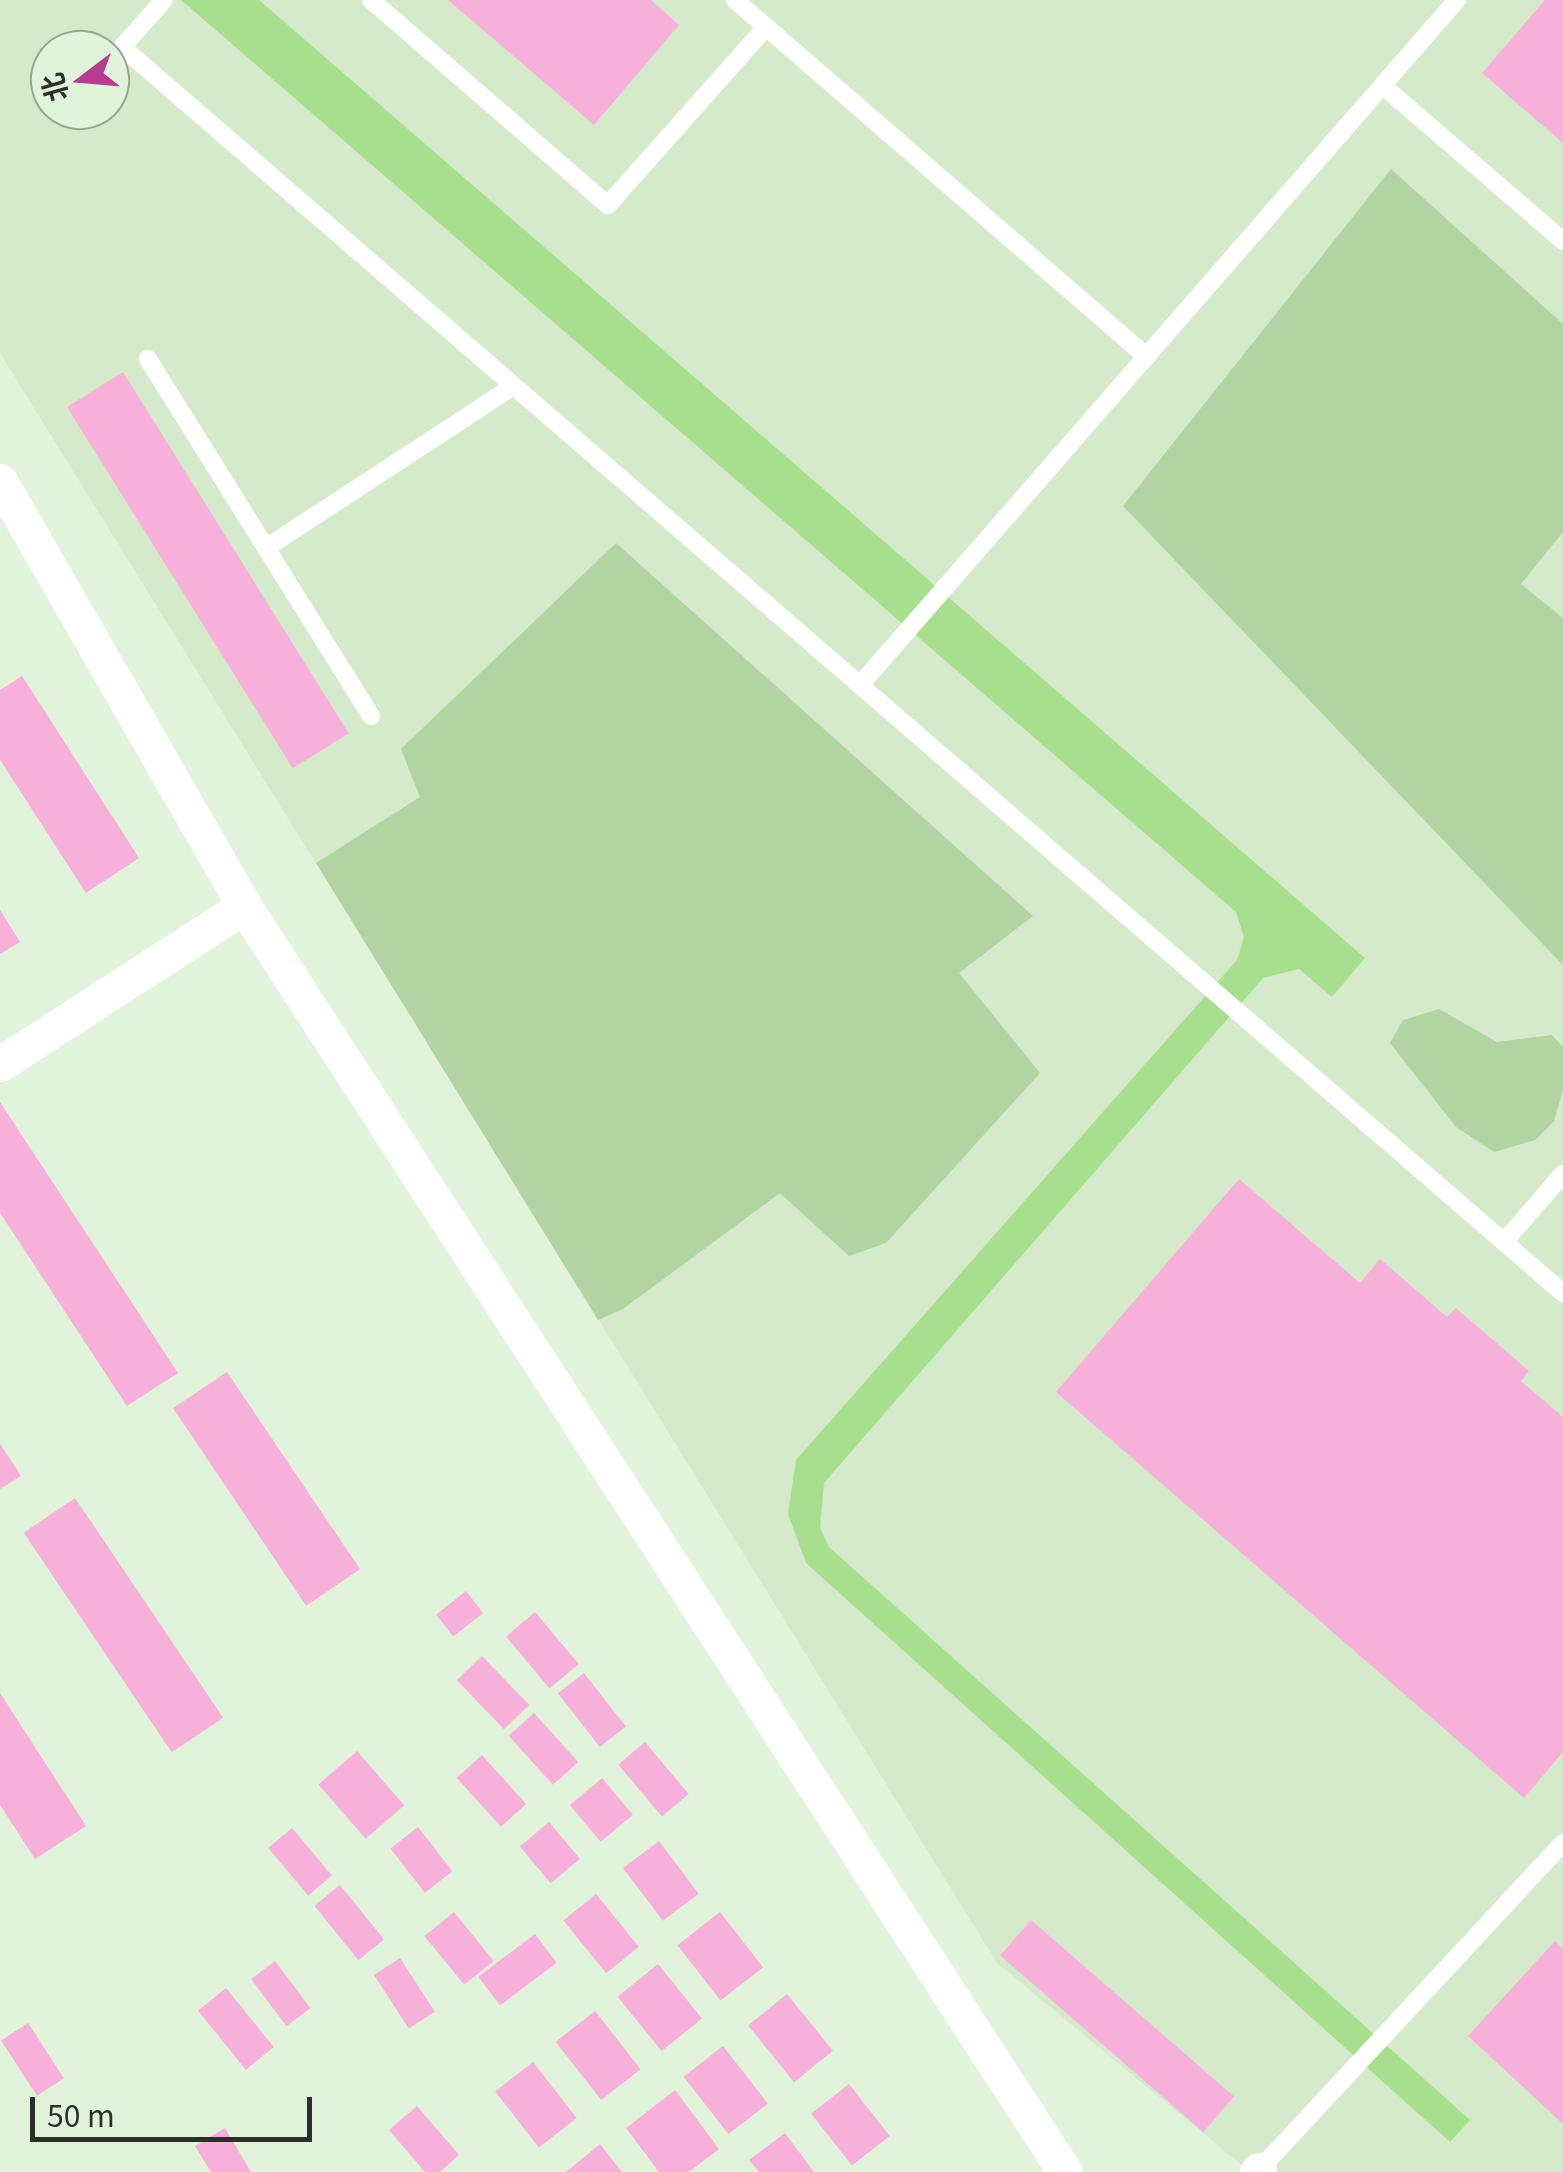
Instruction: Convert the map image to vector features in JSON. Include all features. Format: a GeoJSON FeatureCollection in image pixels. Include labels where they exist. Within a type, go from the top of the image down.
{"type":"FeatureCollection","features":[{"type":"Feature","properties":{"kind":"street"},"geometry":{"type":"LineString","coordinates":[[0,480],[244,906],[1065,2172]]}},
{"type":"Feature","properties":{"kind":"street"},"geometry":{"type":"LineString","coordinates":[[0,1064],[244,906]]}},
{"type":"Feature","properties":{"kind":"lane"},"geometry":{"type":"LineString","coordinates":[[164,0],[122,48],[1563,1292]]}},
{"type":"Feature","properties":{"kind":"lane"},"geometry":{"type":"LineString","coordinates":[[371,0],[608,205],[766,28]]}},
{"type":"Feature","properties":{"kind":"lane"},"geometry":{"type":"LineString","coordinates":[[734,0],[1147,357]]}},
{"type":"Feature","properties":{"kind":"lane"},"geometry":{"type":"LineString","coordinates":[[860,685],[1457,0]]}},
{"type":"Feature","properties":{"kind":"lane"},"geometry":{"type":"LineString","coordinates":[[1382,86],[1563,241]]}},
{"type":"Feature","properties":{"kind":"lane"},"geometry":{"type":"LineString","coordinates":[[148,359],[371,716]]}},
{"type":"Feature","properties":{"kind":"lane"},"geometry":{"type":"LineString","coordinates":[[266,548],[514,386]]}},
{"type":"Feature","properties":{"kind":"lane"},"geometry":{"type":"LineString","coordinates":[[1504,1242],[1563,1174]]}},
{"type":"Feature","properties":{"kind":"lane"},"geometry":{"type":"LineString","coordinates":[[1258,2171],[1391,2032],[1563,1842]]}},
{"type":"Feature","properties":{"kind":"shaded area"},"geometry":{"type":"Polygon","coordinates":[[[0,0],[1563,0],[1563,2172],[1250,2172],[997,1963],[0,353],[0,0]]]}},
{"type":"Feature","properties":{"kind":"shaded area"},"geometry":{"type":"Polygon","coordinates":[[[181,0],[259,0],[1365,958],[1332,997],[1299,969],[1263,978],[824,1483],[820,1528],[829,1547],[1470,2120],[1450,2142],[806,1563],[788,1514],[796,1460],[1237,960],[1244,937],[1236,912],[181,0]]]}},
{"type":"Feature","properties":{"kind":"shaded area"},"geometry":{"type":"Polygon","coordinates":[[[1391,169],[1563,324],[1563,532],[1521,584],[1563,618],[1563,965],[1123,506],[1391,169]]]}},
{"type":"Feature","properties":{"kind":"shaded area"},"geometry":{"type":"Polygon","coordinates":[[[616,543],[1033,916],[959,973],[1040,1073],[886,1243],[849,1256],[780,1193],[623,1309],[598,1320],[316,863],[420,797],[401,749],[616,543]]]}},
{"type":"Feature","properties":{"kind":"shaded area"},"geometry":{"type":"Polygon","coordinates":[[[1439,1009],[1497,1042],[1552,1035],[1563,1047],[1563,1090],[1554,1121],[1535,1140],[1494,1152],[1456,1127],[1390,1043],[1403,1020],[1439,1009]]]}},
{"type":"Feature","properties":{"kind":"building"},"geometry":{"type":"Polygon","coordinates":[[[448,0],[651,0],[679,25],[594,125],[448,0]]]}},
{"type":"Feature","properties":{"kind":"building"},"geometry":{"type":"Polygon","coordinates":[[[1545,0],[1563,0],[1563,143],[1482,73],[1545,0]]]}},
{"type":"Feature","properties":{"kind":"building"},"geometry":{"type":"Polygon","coordinates":[[[123,372],[349,733],[293,768],[67,407],[123,372]]]}},
{"type":"Feature","properties":{"kind":"building"},"geometry":{"type":"Polygon","coordinates":[[[22,676],[139,858],[86,893],[0,760],[0,690],[22,676]]]}},
{"type":"Feature","properties":{"kind":"building"},"geometry":{"type":"Polygon","coordinates":[[[0,910],[20,942],[0,954],[0,910]]]}},
{"type":"Feature","properties":{"kind":"building"},"geometry":{"type":"Polygon","coordinates":[[[0,1102],[178,1373],[127,1406],[0,1213],[0,1102]]]}},
{"type":"Feature","properties":{"kind":"building"},"geometry":{"type":"Polygon","coordinates":[[[1239,1179],[1360,1283],[1380,1259],[1447,1317],[1456,1308],[1529,1371],[1521,1381],[1563,1417],[1563,1752],[1524,1798],[1056,1392],[1239,1179]]]}},
{"type":"Feature","properties":{"kind":"building"},"geometry":{"type":"Polygon","coordinates":[[[227,1372],[360,1569],[306,1606],[173,1408],[227,1372]]]}},
{"type":"Feature","properties":{"kind":"building"},"geometry":{"type":"Polygon","coordinates":[[[0,1444],[21,1476],[0,1489],[0,1444]]]}},
{"type":"Feature","properties":{"kind":"building"},"geometry":{"type":"Polygon","coordinates":[[[75,1498],[223,1718],[172,1752],[24,1533],[75,1498]]]}},
{"type":"Feature","properties":{"kind":"building"},"geometry":{"type":"Polygon","coordinates":[[[466,1591],[483,1613],[453,1636],[436,1614],[466,1591]]]}},
{"type":"Feature","properties":{"kind":"building"},"geometry":{"type":"Polygon","coordinates":[[[535,1612],[579,1664],[550,1689],[506,1636],[535,1612]]]}},
{"type":"Feature","properties":{"kind":"building"},"geometry":{"type":"Polygon","coordinates":[[[482,1656],[529,1705],[504,1729],[457,1680],[482,1656]]]}},
{"type":"Feature","properties":{"kind":"building"},"geometry":{"type":"Polygon","coordinates":[[[584,1673],[626,1727],[600,1747],[558,1693],[584,1673]]]}},
{"type":"Feature","properties":{"kind":"building"},"geometry":{"type":"Polygon","coordinates":[[[0,1693],[86,1826],[35,1859],[0,1805],[0,1693]]]}},
{"type":"Feature","properties":{"kind":"building"},"geometry":{"type":"Polygon","coordinates":[[[534,1713],[578,1762],[553,1785],[509,1736],[534,1713]]]}},
{"type":"Feature","properties":{"kind":"building"},"geometry":{"type":"Polygon","coordinates":[[[645,1742],[689,1794],[662,1817],[618,1764],[645,1742]]]}},
{"type":"Feature","properties":{"kind":"building"},"geometry":{"type":"Polygon","coordinates":[[[357,1751],[404,1805],[366,1839],[319,1784],[357,1751]]]}},
{"type":"Feature","properties":{"kind":"building"},"geometry":{"type":"Polygon","coordinates":[[[482,1755],[526,1804],[501,1827],[457,1778],[482,1755]]]}},
{"type":"Feature","properties":{"kind":"building"},"geometry":{"type":"Polygon","coordinates":[[[602,1778],[633,1815],[601,1842],[570,1805],[602,1778]]]}},
{"type":"Feature","properties":{"kind":"building"},"geometry":{"type":"Polygon","coordinates":[[[549,1822],[580,1859],[551,1883],[520,1846],[549,1822]]]}},
{"type":"Feature","properties":{"kind":"building"},"geometry":{"type":"Polygon","coordinates":[[[418,1827],[452,1871],[425,1893],[390,1849],[418,1827]]]}},
{"type":"Feature","properties":{"kind":"building"},"geometry":{"type":"Polygon","coordinates":[[[292,1828],[332,1875],[308,1895],[268,1848],[292,1828]]]}},
{"type":"Feature","properties":{"kind":"building"},"geometry":{"type":"Polygon","coordinates":[[[659,1841],[699,1894],[663,1921],[623,1868],[659,1841]]]}},
{"type":"Feature","properties":{"kind":"building"},"geometry":{"type":"Polygon","coordinates":[[[340,1885],[384,1939],[358,1960],[314,1906],[340,1885]]]}},
{"type":"Feature","properties":{"kind":"building"},"geometry":{"type":"Polygon","coordinates":[[[596,1894],[639,1947],[606,1973],[563,1920],[596,1894]]]}},
{"type":"Feature","properties":{"kind":"building"},"geometry":{"type":"Polygon","coordinates":[[[454,1912],[494,1961],[464,1985],[424,1936],[454,1912]]]}},
{"type":"Feature","properties":{"kind":"building"},"geometry":{"type":"Polygon","coordinates":[[[720,1912],[763,1967],[721,2000],[677,1945],[720,1912]]]}},
{"type":"Feature","properties":{"kind":"building"},"geometry":{"type":"Polygon","coordinates":[[[1031,1920],[1234,2096],[1203,2132],[1000,1955],[1031,1920]]]}},
{"type":"Feature","properties":{"kind":"building"},"geometry":{"type":"Polygon","coordinates":[[[535,1934],[557,1963],[500,2005],[478,1977],[535,1934]]]}},
{"type":"Feature","properties":{"kind":"building"},"geometry":{"type":"Polygon","coordinates":[[[1555,1941],[1563,1949],[1563,2124],[1468,2036],[1555,1941]]]}},
{"type":"Feature","properties":{"kind":"building"},"geometry":{"type":"Polygon","coordinates":[[[400,1958],[435,2012],[409,2029],[374,1975],[400,1958]]]}},
{"type":"Feature","properties":{"kind":"building"},"geometry":{"type":"Polygon","coordinates":[[[275,1961],[311,2008],[287,2026],[251,1979],[275,1961]]]}},
{"type":"Feature","properties":{"kind":"building"},"geometry":{"type":"Polygon","coordinates":[[[658,1964],[702,2018],[662,2051],[618,1997],[658,1964]]]}},
{"type":"Feature","properties":{"kind":"building"},"geometry":{"type":"Polygon","coordinates":[[[226,1988],[274,2047],[246,2070],[198,2011],[226,1988]]]}},
{"type":"Feature","properties":{"kind":"building"},"geometry":{"type":"Polygon","coordinates":[[[787,1994],[833,2051],[794,2082],[748,2025],[787,1994]]]}},
{"type":"Feature","properties":{"kind":"building"},"geometry":{"type":"Polygon","coordinates":[[[595,2011],[641,2069],[601,2100],[556,2042],[595,2011]]]}},
{"type":"Feature","properties":{"kind":"building"},"geometry":{"type":"Polygon","coordinates":[[[28,2023],[64,2078],[37,2096],[1,2040],[28,2023]]]}},
{"type":"Feature","properties":{"kind":"building"},"geometry":{"type":"Polygon","coordinates":[[[723,2046],[768,2104],[729,2134],[684,2077],[723,2046]]]}},
{"type":"Feature","properties":{"kind":"building"},"geometry":{"type":"Polygon","coordinates":[[[533,2062],[577,2118],[539,2148],[495,2092],[533,2062]]]}},
{"type":"Feature","properties":{"kind":"building"},"geometry":{"type":"Polygon","coordinates":[[[849,2084],[890,2136],[852,2166],[811,2114],[849,2084]]]}},
{"type":"Feature","properties":{"kind":"building"},"geometry":{"type":"Polygon","coordinates":[[[675,2090],[719,2149],[689,2172],[659,2172],[626,2128],[675,2090]]]}},
{"type":"Feature","properties":{"kind":"building"},"geometry":{"type":"Polygon","coordinates":[[[417,2106],[459,2155],[440,2172],[425,2172],[389,2130],[417,2106]]]}},
{"type":"Feature","properties":{"kind":"building"},"geometry":{"type":"Polygon","coordinates":[[[225,2128],[251,2172],[211,2172],[195,2146],[225,2128]]]}},
{"type":"Feature","properties":{"kind":"building"},"geometry":{"type":"Polygon","coordinates":[[[785,2133],[814,2172],[759,2172],[749,2160],[785,2133]]]}},
{"type":"Feature","properties":{"kind":"building"},"geometry":{"type":"Polygon","coordinates":[[[600,2144],[622,2172],[566,2172],[600,2144]]]}}]}
